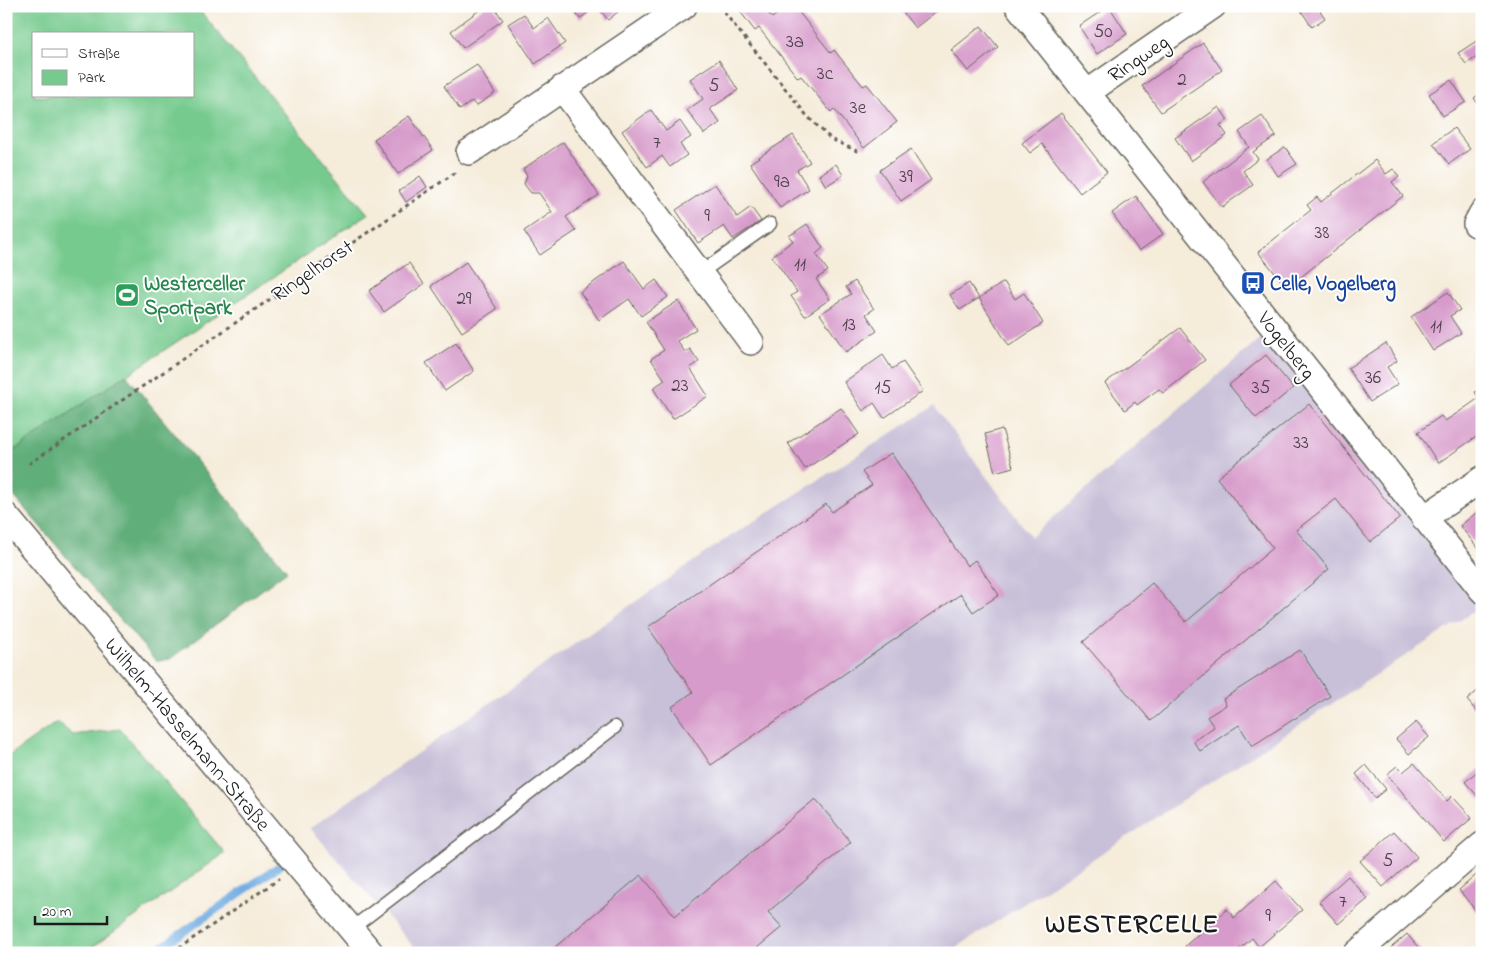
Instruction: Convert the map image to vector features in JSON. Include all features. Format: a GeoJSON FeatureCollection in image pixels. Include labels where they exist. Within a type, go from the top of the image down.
{"type":"FeatureCollection","features":[{"type":"Feature","properties":{"kind":"street"},"geometry":{"type":"LineString","coordinates":[[469,152],[684,6]]}},
{"type":"Feature","properties":{"kind":"street","name":"Vogelberg"},"geometry":{"type":"LineString","coordinates":[[1018,6],[1482,590]]}},
{"type":"Feature","properties":{"kind":"street","name":"Ringweg"},"geometry":{"type":"LineString","coordinates":[[1088,92],[1213,6]]}},
{"type":"Feature","properties":{"kind":"street"},"geometry":{"type":"LineString","coordinates":[[562,88],[751,342]]}},
{"type":"Feature","properties":{"kind":"street"},"geometry":{"type":"LineString","coordinates":[[1424,518],[1482,479]]}},
{"type":"Feature","properties":{"kind":"street","name":"Wilhelm-Hasselmann-Straße"},"geometry":{"type":"LineString","coordinates":[[6,516],[371,953]]}},
{"type":"Feature","properties":{"kind":"street"},"geometry":{"type":"LineString","coordinates":[[1357,953],[1482,845]]}},
{"type":"Feature","properties":{"kind":"lane"},"geometry":{"type":"LineString","coordinates":[[700,273],[770,224]]}},
{"type":"Feature","properties":{"kind":"lane"},"geometry":{"type":"LineString","coordinates":[[351,929],[615,727]]}},
{"type":"Feature","properties":{"kind":"path"},"geometry":{"type":"LineString","coordinates":[[719,6],[808,117],[831,139],[862,153]]}},
{"type":"Feature","properties":{"kind":"path","name":"Ringelhorst"},"geometry":{"type":"LineString","coordinates":[[29,464],[466,165],[469,152]]}},
{"type":"Feature","properties":{"kind":"path"},"geometry":{"type":"LineString","coordinates":[[172,953],[298,866]]}},
{"type":"Feature","properties":{"kind":"shaded area"},"geometry":{"type":"Polygon","coordinates":[[[1265,334],[1479,608],[948,953],[419,953],[310,828],[717,545],[934,406],[1031,537],[1265,334]]]}},
{"type":"Feature","properties":{"kind":"green space","name":"Westerceller Sportpark"},"geometry":{"type":"Polygon","coordinates":[[[6,6],[196,6],[368,214],[6,456],[6,6]]]}},
{"type":"Feature","properties":{"kind":"green space"},"geometry":{"type":"Polygon","coordinates":[[[126,375],[287,571],[170,659],[156,661],[6,487],[6,456],[126,375]]]}},
{"type":"Feature","properties":{"kind":"green space"},"geometry":{"type":"Polygon","coordinates":[[[57,722],[73,735],[120,729],[225,853],[84,953],[6,953],[6,758],[57,722]]]}},
{"type":"Feature","properties":{"kind":"building"},"geometry":{"type":"Polygon","coordinates":[[[485,6],[493,6],[503,20],[463,48],[451,31],[485,6]]]}},
{"type":"Feature","properties":{"kind":"building"},"geometry":{"type":"Polygon","coordinates":[[[570,6],[596,6],[580,19],[570,6]]]}},
{"type":"Feature","properties":{"kind":"building"},"geometry":{"type":"Polygon","coordinates":[[[597,6],[625,6],[608,20],[597,6]]]}},
{"type":"Feature","properties":{"kind":"building"},"geometry":{"type":"Polygon","coordinates":[[[736,6],[763,6],[772,18],[787,6],[794,6],[831,53],[834,50],[863,86],[867,84],[897,122],[864,148],[834,109],[831,112],[801,76],[798,78],[759,28],[755,31],[736,6]]]}},
{"type":"Feature","properties":{"kind":"building"},"geometry":{"type":"Polygon","coordinates":[[[898,6],[943,6],[915,28],[898,6]]]}},
{"type":"Feature","properties":{"kind":"building"},"geometry":{"type":"Polygon","coordinates":[[[1109,6],[1127,34],[1097,54],[1079,26],[1109,6]]]}},
{"type":"Feature","properties":{"kind":"building"},"geometry":{"type":"Polygon","coordinates":[[[1298,6],[1317,6],[1325,18],[1312,27],[1298,6]]]}},
{"type":"Feature","properties":{"kind":"building"},"geometry":{"type":"Polygon","coordinates":[[[524,14],[534,28],[548,18],[565,43],[535,64],[508,24],[524,14]]]}},
{"type":"Feature","properties":{"kind":"building"},"geometry":{"type":"Polygon","coordinates":[[[981,26],[998,47],[968,71],[951,50],[981,26]]]}},
{"type":"Feature","properties":{"kind":"building"},"geometry":{"type":"Polygon","coordinates":[[[1478,40],[1482,46],[1482,54],[1466,64],[1458,53],[1478,40]]]}},
{"type":"Feature","properties":{"kind":"building"},"geometry":{"type":"Polygon","coordinates":[[[1203,43],[1222,70],[1161,112],[1142,86],[1203,43]]]}},
{"type":"Feature","properties":{"kind":"building"},"geometry":{"type":"Polygon","coordinates":[[[719,60],[738,90],[710,109],[720,123],[704,134],[687,110],[703,99],[690,79],[719,60]]]}},
{"type":"Feature","properties":{"kind":"building"},"geometry":{"type":"Polygon","coordinates":[[[477,65],[495,93],[476,106],[472,101],[460,110],[444,86],[477,65]]]}},
{"type":"Feature","properties":{"kind":"building"},"geometry":{"type":"Polygon","coordinates":[[[1451,80],[1466,102],[1443,116],[1429,94],[1451,80]]]}},
{"type":"Feature","properties":{"kind":"building"},"geometry":{"type":"Polygon","coordinates":[[[1482,92],[1482,110],[1474,98],[1482,92]]]}},
{"type":"Feature","properties":{"kind":"building"},"geometry":{"type":"Polygon","coordinates":[[[1219,107],[1228,120],[1220,125],[1227,135],[1191,161],[1175,138],[1219,107]]]}},
{"type":"Feature","properties":{"kind":"building"},"geometry":{"type":"Polygon","coordinates":[[[651,110],[666,131],[680,121],[691,137],[680,144],[687,155],[670,167],[662,156],[647,167],[622,131],[651,110]]]}},
{"type":"Feature","properties":{"kind":"building"},"geometry":{"type":"Polygon","coordinates":[[[1061,113],[1107,172],[1080,193],[1042,144],[1030,153],[1022,143],[1061,113]]]}},
{"type":"Feature","properties":{"kind":"building"},"geometry":{"type":"Polygon","coordinates":[[[409,116],[433,150],[398,174],[374,139],[409,116]]]}},
{"type":"Feature","properties":{"kind":"building"},"geometry":{"type":"Polygon","coordinates":[[[1262,116],[1276,136],[1253,152],[1258,159],[1243,171],[1253,185],[1222,207],[1203,182],[1249,147],[1239,132],[1262,116]]]}},
{"type":"Feature","properties":{"kind":"building"},"geometry":{"type":"Polygon","coordinates":[[[1454,128],[1470,149],[1449,164],[1433,143],[1454,128]]]}},
{"type":"Feature","properties":{"kind":"building"},"geometry":{"type":"Polygon","coordinates":[[[793,135],[810,162],[797,170],[809,189],[780,208],[750,163],[793,135]]]}},
{"type":"Feature","properties":{"kind":"building"},"geometry":{"type":"Polygon","coordinates":[[[563,142],[599,195],[566,217],[576,231],[540,255],[524,231],[552,212],[539,193],[531,193],[524,184],[527,176],[523,169],[563,142]]]}},
{"type":"Feature","properties":{"kind":"building"},"geometry":{"type":"Polygon","coordinates":[[[1285,147],[1297,164],[1278,176],[1267,159],[1285,147]]]}},
{"type":"Feature","properties":{"kind":"building"},"geometry":{"type":"Polygon","coordinates":[[[911,149],[931,180],[901,201],[880,170],[911,149]]]}},
{"type":"Feature","properties":{"kind":"building"},"geometry":{"type":"Polygon","coordinates":[[[1375,160],[1386,174],[1393,169],[1399,176],[1392,182],[1403,196],[1287,288],[1258,252],[1311,210],[1307,205],[1317,197],[1321,202],[1375,160]]]}},
{"type":"Feature","properties":{"kind":"building"},"geometry":{"type":"Polygon","coordinates":[[[836,164],[843,175],[826,186],[819,175],[836,164]]]}},
{"type":"Feature","properties":{"kind":"building"},"geometry":{"type":"Polygon","coordinates":[[[420,176],[427,187],[406,202],[399,191],[420,176]]]}},
{"type":"Feature","properties":{"kind":"building"},"geometry":{"type":"Polygon","coordinates":[[[715,184],[737,217],[751,207],[761,221],[733,239],[724,226],[698,243],[676,210],[715,184]]]}},
{"type":"Feature","properties":{"kind":"building"},"geometry":{"type":"Polygon","coordinates":[[[1136,196],[1163,234],[1139,251],[1112,213],[1136,196]]]}},
{"type":"Feature","properties":{"kind":"building"},"geometry":{"type":"Polygon","coordinates":[[[807,224],[823,248],[816,254],[828,271],[816,279],[830,299],[805,316],[791,296],[797,292],[772,256],[793,241],[789,236],[807,224]]]}},
{"type":"Feature","properties":{"kind":"building"},"geometry":{"type":"Polygon","coordinates":[[[624,261],[644,289],[656,280],[668,297],[641,316],[629,299],[599,320],[580,292],[624,261]]]}},
{"type":"Feature","properties":{"kind":"building"},"geometry":{"type":"Polygon","coordinates":[[[466,262],[497,309],[462,332],[431,286],[466,262]]]}},
{"type":"Feature","properties":{"kind":"building"},"geometry":{"type":"Polygon","coordinates":[[[409,263],[424,284],[384,312],[369,291],[409,263]]]}},
{"type":"Feature","properties":{"kind":"building"},"geometry":{"type":"Polygon","coordinates":[[[855,281],[874,309],[866,314],[877,331],[846,352],[820,314],[851,294],[846,287],[855,281]]]}},
{"type":"Feature","properties":{"kind":"building"},"geometry":{"type":"Polygon","coordinates":[[[1004,282],[1015,299],[1024,293],[1043,323],[1009,346],[979,298],[1004,282]]]}},
{"type":"Feature","properties":{"kind":"building"},"geometry":{"type":"Polygon","coordinates":[[[969,283],[979,298],[960,310],[950,295],[969,283]]]}},
{"type":"Feature","properties":{"kind":"building"},"geometry":{"type":"Polygon","coordinates":[[[1448,292],[1460,310],[1450,316],[1461,333],[1433,351],[1411,317],[1448,292]]]}},
{"type":"Feature","properties":{"kind":"building"},"geometry":{"type":"Polygon","coordinates":[[[678,301],[696,329],[677,341],[685,352],[690,349],[699,362],[690,368],[708,396],[673,419],[653,388],[665,380],[651,359],[664,350],[646,322],[678,301]]]}},
{"type":"Feature","properties":{"kind":"building"},"geometry":{"type":"Polygon","coordinates":[[[1180,328],[1205,360],[1163,393],[1159,389],[1137,405],[1135,402],[1125,410],[1105,383],[1180,328]]]}},
{"type":"Feature","properties":{"kind":"building"},"geometry":{"type":"Polygon","coordinates":[[[456,343],[474,371],[445,391],[426,363],[456,343]]]}},
{"type":"Feature","properties":{"kind":"building"},"geometry":{"type":"Polygon","coordinates":[[[1386,343],[1397,361],[1387,367],[1398,384],[1370,402],[1348,368],[1386,343]]]}},
{"type":"Feature","properties":{"kind":"building"},"geometry":{"type":"Polygon","coordinates":[[[883,355],[892,369],[903,362],[923,391],[884,418],[874,403],[863,411],[844,382],[883,355]]]}},
{"type":"Feature","properties":{"kind":"building"},"geometry":{"type":"Polygon","coordinates":[[[1266,355],[1293,388],[1256,418],[1229,385],[1266,355]]]}},
{"type":"Feature","properties":{"kind":"building"},"geometry":{"type":"Polygon","coordinates":[[[1482,388],[1482,433],[1438,463],[1418,432],[1441,416],[1445,421],[1462,410],[1479,398],[1475,392],[1482,388]]]}},
{"type":"Feature","properties":{"kind":"building"},"geometry":{"type":"Polygon","coordinates":[[[1309,404],[1400,518],[1370,542],[1336,499],[1296,530],[1329,569],[1151,721],[1083,642],[1152,583],[1186,622],[1273,548],[1217,478],[1309,404]]]}},
{"type":"Feature","properties":{"kind":"building"},"geometry":{"type":"Polygon","coordinates":[[[841,408],[859,434],[805,469],[788,443],[841,408]]]}},
{"type":"Feature","properties":{"kind":"building"},"geometry":{"type":"Polygon","coordinates":[[[1002,429],[1013,467],[995,472],[985,434],[1002,429]]]}},
{"type":"Feature","properties":{"kind":"building"},"geometry":{"type":"Polygon","coordinates":[[[891,453],[967,566],[975,560],[999,595],[973,612],[961,594],[711,765],[672,707],[693,692],[648,627],[826,504],[832,512],[872,485],[862,472],[891,453]]]}},
{"type":"Feature","properties":{"kind":"building"},"geometry":{"type":"Polygon","coordinates":[[[1482,508],[1482,553],[1460,526],[1482,508]]]}},
{"type":"Feature","properties":{"kind":"building"},"geometry":{"type":"Polygon","coordinates":[[[1300,650],[1330,696],[1252,746],[1239,725],[1200,751],[1193,741],[1214,727],[1207,717],[1226,705],[1223,699],[1300,650]]]}},
{"type":"Feature","properties":{"kind":"building"},"geometry":{"type":"Polygon","coordinates":[[[1482,687],[1482,718],[1467,700],[1482,687]]]}},
{"type":"Feature","properties":{"kind":"building"},"geometry":{"type":"Polygon","coordinates":[[[1416,722],[1429,737],[1409,754],[1396,739],[1416,722]]]}},
{"type":"Feature","properties":{"kind":"building"},"geometry":{"type":"Polygon","coordinates":[[[1414,763],[1447,801],[1452,796],[1472,818],[1444,842],[1387,774],[1397,766],[1403,772],[1414,763]]]}},
{"type":"Feature","properties":{"kind":"building"},"geometry":{"type":"Polygon","coordinates":[[[1366,765],[1386,789],[1375,798],[1356,774],[1366,765]]]}},
{"type":"Feature","properties":{"kind":"building"},"geometry":{"type":"Polygon","coordinates":[[[1482,767],[1482,801],[1465,782],[1482,767]]]}},
{"type":"Feature","properties":{"kind":"building"},"geometry":{"type":"Polygon","coordinates":[[[815,799],[851,842],[768,912],[782,927],[751,953],[548,953],[641,875],[675,916],[815,799]]]}},
{"type":"Feature","properties":{"kind":"building"},"geometry":{"type":"Polygon","coordinates":[[[1394,831],[1417,857],[1383,887],[1360,861],[1394,831]]]}},
{"type":"Feature","properties":{"kind":"building"},"geometry":{"type":"Polygon","coordinates":[[[1482,870],[1482,908],[1477,912],[1459,890],[1482,870]]]}},
{"type":"Feature","properties":{"kind":"building"},"geometry":{"type":"Polygon","coordinates":[[[1348,876],[1368,899],[1338,924],[1319,902],[1348,876]]]}},
{"type":"Feature","properties":{"kind":"building"},"geometry":{"type":"Polygon","coordinates":[[[1276,881],[1302,910],[1259,947],[1252,938],[1235,953],[1191,953],[1185,946],[1227,909],[1234,918],[1276,881]]]}},
{"type":"Feature","properties":{"kind":"building"},"geometry":{"type":"Polygon","coordinates":[[[1407,934],[1423,953],[1385,953],[1407,934]]]}},
{"type":"Feature","properties":{"kind":"waterway"},"geometry":{"type":"LineString","coordinates":[[153,953],[285,862]]}},
{"type":"Feature","properties":{"kind":"place","name":"Celle, Vogelberg"},"geometry":{"type":"Point","coordinates":[1253,283]}},
{"type":"Feature","properties":{"kind":"place","name":"Westerceller Sportpark"},"geometry":{"type":"Point","coordinates":[127,295]}},
{"type":"Feature","properties":{"kind":"district","name":"WESTERCELLE"},"geometry":{"type":"Point","coordinates":[1132,923]}}]}
